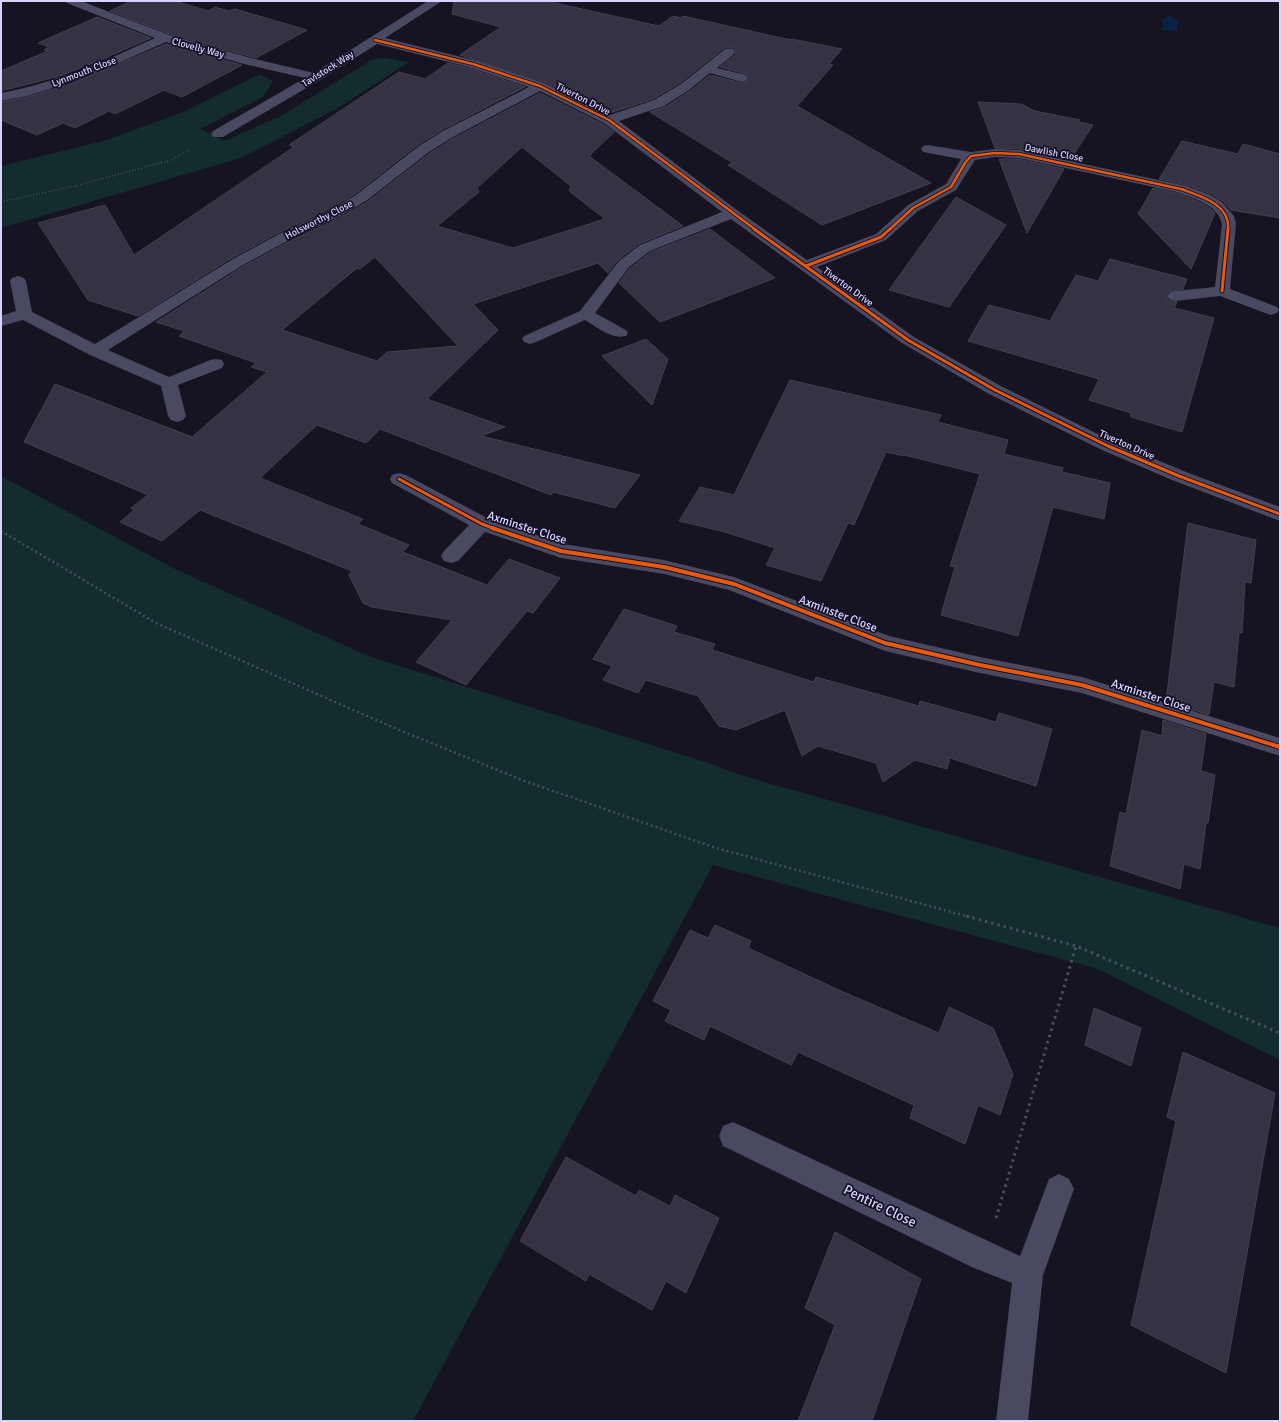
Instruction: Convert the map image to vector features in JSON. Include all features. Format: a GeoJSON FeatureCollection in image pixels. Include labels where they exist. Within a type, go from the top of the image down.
{"type":"FeatureCollection","features":[{"type":"Feature","properties":{"kind":"street","name":"Clovelly Way"},"geometry":{"type":"LineString","coordinates":[[71,1],[165,38],[248,61],[316,77]]}},
{"type":"Feature","properties":{"kind":"street"},"geometry":{"type":"LineString","coordinates":[[85,6],[97,1]]}},
{"type":"Feature","properties":{"kind":"street","name":"Tavistock Way"},"geometry":{"type":"LineString","coordinates":[[218,134],[316,77],[436,1]]}},
{"type":"Feature","properties":{"kind":"street","name":"Lynmouth Close"},"geometry":{"type":"LineString","coordinates":[[1,97],[35,90],[78,76],[165,38]]}},
{"type":"Feature","properties":{"kind":"street","name":"Tiverton Drive"},"geometry":{"type":"LineString","coordinates":[[375,40],[473,64],[540,86],[609,120],[732,213],[908,340],[995,390],[1108,446],[1179,476],[1280,514]]}},
{"type":"Feature","properties":{"kind":"street","name":"Tiverton Drive"},"geometry":{"type":"LineString","coordinates":[[609,120],[659,103],[685,87],[729,52]]}},
{"type":"Feature","properties":{"kind":"street"},"geometry":{"type":"LineString","coordinates":[[707,70],[742,78]]}},
{"type":"Feature","properties":{"kind":"street","name":"Holsworthy Close"},"geometry":{"type":"LineString","coordinates":[[96,351],[238,262],[286,236],[335,213],[361,198],[424,149],[448,134],[540,86]]}},
{"type":"Feature","properties":{"kind":"street","name":"Dawlish Close"},"geometry":{"type":"LineString","coordinates":[[928,149],[971,156],[995,153],[1019,154],[1181,189],[1205,198],[1223,209],[1228,217],[1229,224],[1222,291]]}},
{"type":"Feature","properties":{"kind":"street"},"geometry":{"type":"LineString","coordinates":[[806,266],[881,237],[913,208],[951,187],[965,163],[971,156]]}},
{"type":"Feature","properties":{"kind":"street"},"geometry":{"type":"LineString","coordinates":[[530,339],[586,314],[630,257],[645,248],[732,213]]}},
{"type":"Feature","properties":{"kind":"street"},"geometry":{"type":"LineString","coordinates":[[18,281],[24,314]]}},
{"type":"Feature","properties":{"kind":"street"},"geometry":{"type":"LineString","coordinates":[[1175,296],[1222,291],[1271,310]]}},
{"type":"Feature","properties":{"kind":"street"},"geometry":{"type":"LineString","coordinates":[[1,321],[24,314],[96,351],[169,383],[216,364]]}},
{"type":"Feature","properties":{"kind":"street"},"geometry":{"type":"LineString","coordinates":[[586,314],[620,333]]}},
{"type":"Feature","properties":{"kind":"street"},"geometry":{"type":"LineString","coordinates":[[169,383],[177,416]]}},
{"type":"Feature","properties":{"kind":"street","name":"Axminster Close"},"geometry":{"type":"LineString","coordinates":[[399,479],[482,524],[562,551],[664,567],[734,584],[885,643],[980,665],[1082,685],[1280,747]]}},
{"type":"Feature","properties":{"kind":"street","name":"Axminster Close"},"geometry":{"type":"LineString","coordinates":[[451,556],[482,524]]}},
{"type":"Feature","properties":{"kind":"street","name":"Pentire Close"},"geometry":{"type":"LineString","coordinates":[[733,1136],[985,1257],[1028,1275]]}},
{"type":"Feature","properties":{"kind":"street"},"geometry":{"type":"LineString","coordinates":[[1012,1421],[1028,1275],[1059,1189]]}},
{"type":"Feature","properties":{"kind":"path"},"geometry":{"type":"LineString","coordinates":[[1,202],[79,185],[171,160],[218,134]]}},
{"type":"Feature","properties":{"kind":"path"},"geometry":{"type":"LineString","coordinates":[[1,531],[156,623],[392,727],[522,780],[716,848],[1076,946],[1280,1033]]}},
{"type":"Feature","properties":{"kind":"path"},"geometry":{"type":"LineString","coordinates":[[985,1257],[1076,946]]}},
{"type":"Feature","properties":{"kind":"green space"},"geometry":{"type":"Polygon","coordinates":[[[385,58],[409,62],[338,108],[241,158],[1,228],[1,166],[103,141],[181,113],[260,74],[273,81],[263,97],[200,129],[224,141],[281,116],[373,59],[385,58]]]}},
{"type":"Feature","properties":{"kind":"green space"},"geometry":{"type":"Polygon","coordinates":[[[1,476],[175,569],[368,656],[706,762],[740,775],[1280,928],[1280,1060],[1098,969],[713,865],[413,1421],[1,1421],[1,476]]]}},
{"type":"Feature","properties":{"kind":"water"},"geometry":{"type":"Polygon","coordinates":[[[1170,16],[1178,20],[1177,31],[1162,30],[1163,18],[1170,16]]]}},
{"type":"Feature","properties":{"kind":"building"},"geometry":{"type":"Polygon","coordinates":[[[131,1],[175,1],[208,11],[215,7],[229,11],[235,9],[307,30],[256,58],[169,34],[110,11],[131,1]]]}},
{"type":"Feature","properties":{"kind":"building"},"geometry":{"type":"Polygon","coordinates":[[[454,1],[546,1],[659,26],[673,16],[681,18],[683,16],[791,40],[842,49],[829,64],[833,65],[797,106],[931,183],[822,225],[728,165],[733,163],[650,112],[665,107],[690,91],[710,75],[742,83],[747,82],[749,77],[746,74],[720,67],[734,56],[736,53],[734,48],[724,48],[680,83],[653,99],[610,113],[544,82],[460,55],[501,27],[452,14],[454,1]]]}},
{"type":"Feature","properties":{"kind":"building"},"geometry":{"type":"Polygon","coordinates":[[[97,17],[151,38],[60,76],[1,91],[1,71],[48,51],[44,50],[49,47],[38,43],[97,17]]]}},
{"type":"Feature","properties":{"kind":"building"},"geometry":{"type":"Polygon","coordinates":[[[166,44],[242,65],[182,97],[164,90],[115,114],[109,111],[75,128],[63,123],[37,135],[1,120],[1,102],[27,97],[70,84],[166,44]]]}},
{"type":"Feature","properties":{"kind":"building"},"geometry":{"type":"Polygon","coordinates":[[[448,63],[469,68],[525,87],[442,130],[418,145],[355,194],[329,209],[280,232],[232,258],[138,316],[88,300],[38,223],[105,205],[134,255],[294,147],[289,145],[399,72],[425,79],[448,63]]]}},
{"type":"Feature","properties":{"kind":"building"},"geometry":{"type":"Polygon","coordinates":[[[540,93],[603,124],[614,132],[589,156],[683,226],[639,244],[618,260],[608,273],[598,263],[473,304],[498,330],[427,399],[505,427],[481,436],[640,475],[615,508],[553,492],[551,495],[380,429],[366,443],[317,425],[260,478],[363,519],[358,524],[409,545],[403,552],[487,585],[509,559],[560,578],[533,613],[527,611],[466,685],[416,662],[452,620],[372,607],[363,603],[349,575],[352,571],[200,510],[162,541],[120,522],[134,510],[131,508],[148,495],[24,442],[55,384],[192,437],[267,372],[251,367],[256,363],[179,336],[184,331],[156,322],[244,266],[292,240],[341,217],[367,202],[430,153],[454,138],[540,93]],[[522,147],[477,188],[479,192],[437,226],[513,248],[605,219],[569,191],[571,186],[522,147]],[[375,257],[360,269],[357,268],[282,330],[377,361],[387,352],[458,346],[375,257]]]}},
{"type":"Feature","properties":{"kind":"building"},"geometry":{"type":"Polygon","coordinates":[[[978,102],[1021,104],[1035,111],[1080,120],[1078,122],[1093,125],[1070,160],[1019,149],[995,148],[978,102]]]}},
{"type":"Feature","properties":{"kind":"building"},"geometry":{"type":"Polygon","coordinates":[[[1182,141],[1238,154],[1243,144],[1280,154],[1280,218],[1231,210],[1223,201],[1209,193],[1186,185],[1159,179],[1182,141]]]}},
{"type":"Feature","properties":{"kind":"building"},"geometry":{"type":"Polygon","coordinates":[[[999,159],[1019,159],[1064,169],[1027,233],[999,159]]]}},
{"type":"Feature","properties":{"kind":"building"},"geometry":{"type":"Polygon","coordinates":[[[1153,188],[1177,193],[1197,201],[1215,213],[1191,269],[1138,214],[1153,188]]]}},
{"type":"Feature","properties":{"kind":"building"},"geometry":{"type":"Polygon","coordinates":[[[956,197],[1006,225],[949,307],[889,290],[956,197]]]}},
{"type":"Feature","properties":{"kind":"building"},"geometry":{"type":"Polygon","coordinates":[[[710,229],[775,278],[660,322],[619,283],[630,268],[651,252],[710,229]]]}},
{"type":"Feature","properties":{"kind":"building"},"geometry":{"type":"Polygon","coordinates":[[[1110,259],[1187,279],[1183,289],[1168,292],[1166,295],[1168,300],[1177,302],[1174,308],[1214,318],[1182,432],[1131,417],[1131,413],[1089,400],[1099,379],[968,341],[989,305],[1050,321],[1076,275],[1098,281],[1110,259]]]}},
{"type":"Feature","properties":{"kind":"building"},"geometry":{"type":"Polygon","coordinates":[[[646,339],[668,359],[652,405],[602,356],[646,339]]]}},
{"type":"Feature","properties":{"kind":"building"},"geometry":{"type":"Polygon","coordinates":[[[790,380],[941,415],[938,422],[1008,440],[1004,454],[1063,468],[1062,472],[1110,483],[1104,519],[1053,507],[1018,636],[941,615],[955,567],[950,566],[980,474],[886,452],[854,525],[848,523],[821,581],[766,565],[775,548],[725,532],[679,521],[700,487],[734,495],[790,380]]]}},
{"type":"Feature","properties":{"kind":"building"},"geometry":{"type":"Polygon","coordinates":[[[1188,523],[1256,540],[1251,583],[1245,582],[1242,633],[1239,632],[1234,687],[1214,682],[1209,715],[1166,701],[1188,523]]]}},
{"type":"Feature","properties":{"kind":"building"},"geometry":{"type":"Polygon","coordinates":[[[624,609],[677,626],[674,632],[715,644],[712,650],[814,682],[816,677],[919,706],[920,701],[996,722],[999,713],[1052,729],[1036,786],[950,758],[947,769],[915,760],[883,782],[876,763],[818,746],[802,756],[785,710],[736,730],[719,726],[698,696],[646,680],[638,693],[603,680],[612,666],[593,659],[624,609]]]}},
{"type":"Feature","properties":{"kind":"building"},"geometry":{"type":"Polygon","coordinates":[[[1163,720],[1206,734],[1201,771],[1215,775],[1208,823],[1206,823],[1200,869],[1184,864],[1180,889],[1110,866],[1120,812],[1126,814],[1142,730],[1162,736],[1163,720]]]}},
{"type":"Feature","properties":{"kind":"building"},"geometry":{"type":"Polygon","coordinates":[[[715,925],[751,941],[748,948],[841,991],[939,1033],[949,1007],[993,1028],[1013,1074],[1000,1115],[978,1105],[965,1144],[910,1118],[914,1105],[798,1052],[791,1065],[710,1026],[704,1040],[665,1021],[671,1010],[653,1001],[690,930],[708,938],[715,925]]]}},
{"type":"Feature","properties":{"kind":"building"},"geometry":{"type":"Polygon","coordinates":[[[1094,1008],[1141,1028],[1131,1066],[1085,1045],[1094,1008]]]}},
{"type":"Feature","properties":{"kind":"building"},"geometry":{"type":"Polygon","coordinates":[[[1183,1052],[1275,1093],[1226,1373],[1131,1325],[1176,1121],[1167,1117],[1183,1052]]]}},
{"type":"Feature","properties":{"kind":"building"},"geometry":{"type":"Polygon","coordinates":[[[566,1157],[636,1196],[639,1190],[670,1206],[675,1195],[719,1218],[686,1293],[666,1281],[652,1310],[589,1274],[586,1281],[520,1241],[566,1157]]]}},
{"type":"Feature","properties":{"kind":"building"},"geometry":{"type":"Polygon","coordinates":[[[835,1232],[921,1279],[872,1421],[798,1421],[835,1325],[805,1308],[835,1232]]]}},
{"type":"Feature","properties":{"kind":"cycle path"},"geometry":{"type":"LineString","coordinates":[[375,40],[473,64],[540,86],[609,120],[732,213],[908,340],[995,390],[1108,446],[1179,476],[1280,514]]}},
{"type":"Feature","properties":{"kind":"cycle path"},"geometry":{"type":"LineString","coordinates":[[806,266],[881,237],[913,208],[951,187],[965,163],[971,156],[995,153],[1019,154],[1181,189],[1203,197],[1217,205],[1227,216],[1229,224],[1222,291]]}},
{"type":"Feature","properties":{"kind":"cycle path"},"geometry":{"type":"LineString","coordinates":[[399,479],[482,524],[561,551],[664,567],[734,584],[885,643],[980,665],[1082,685],[1280,747]]}}]}
